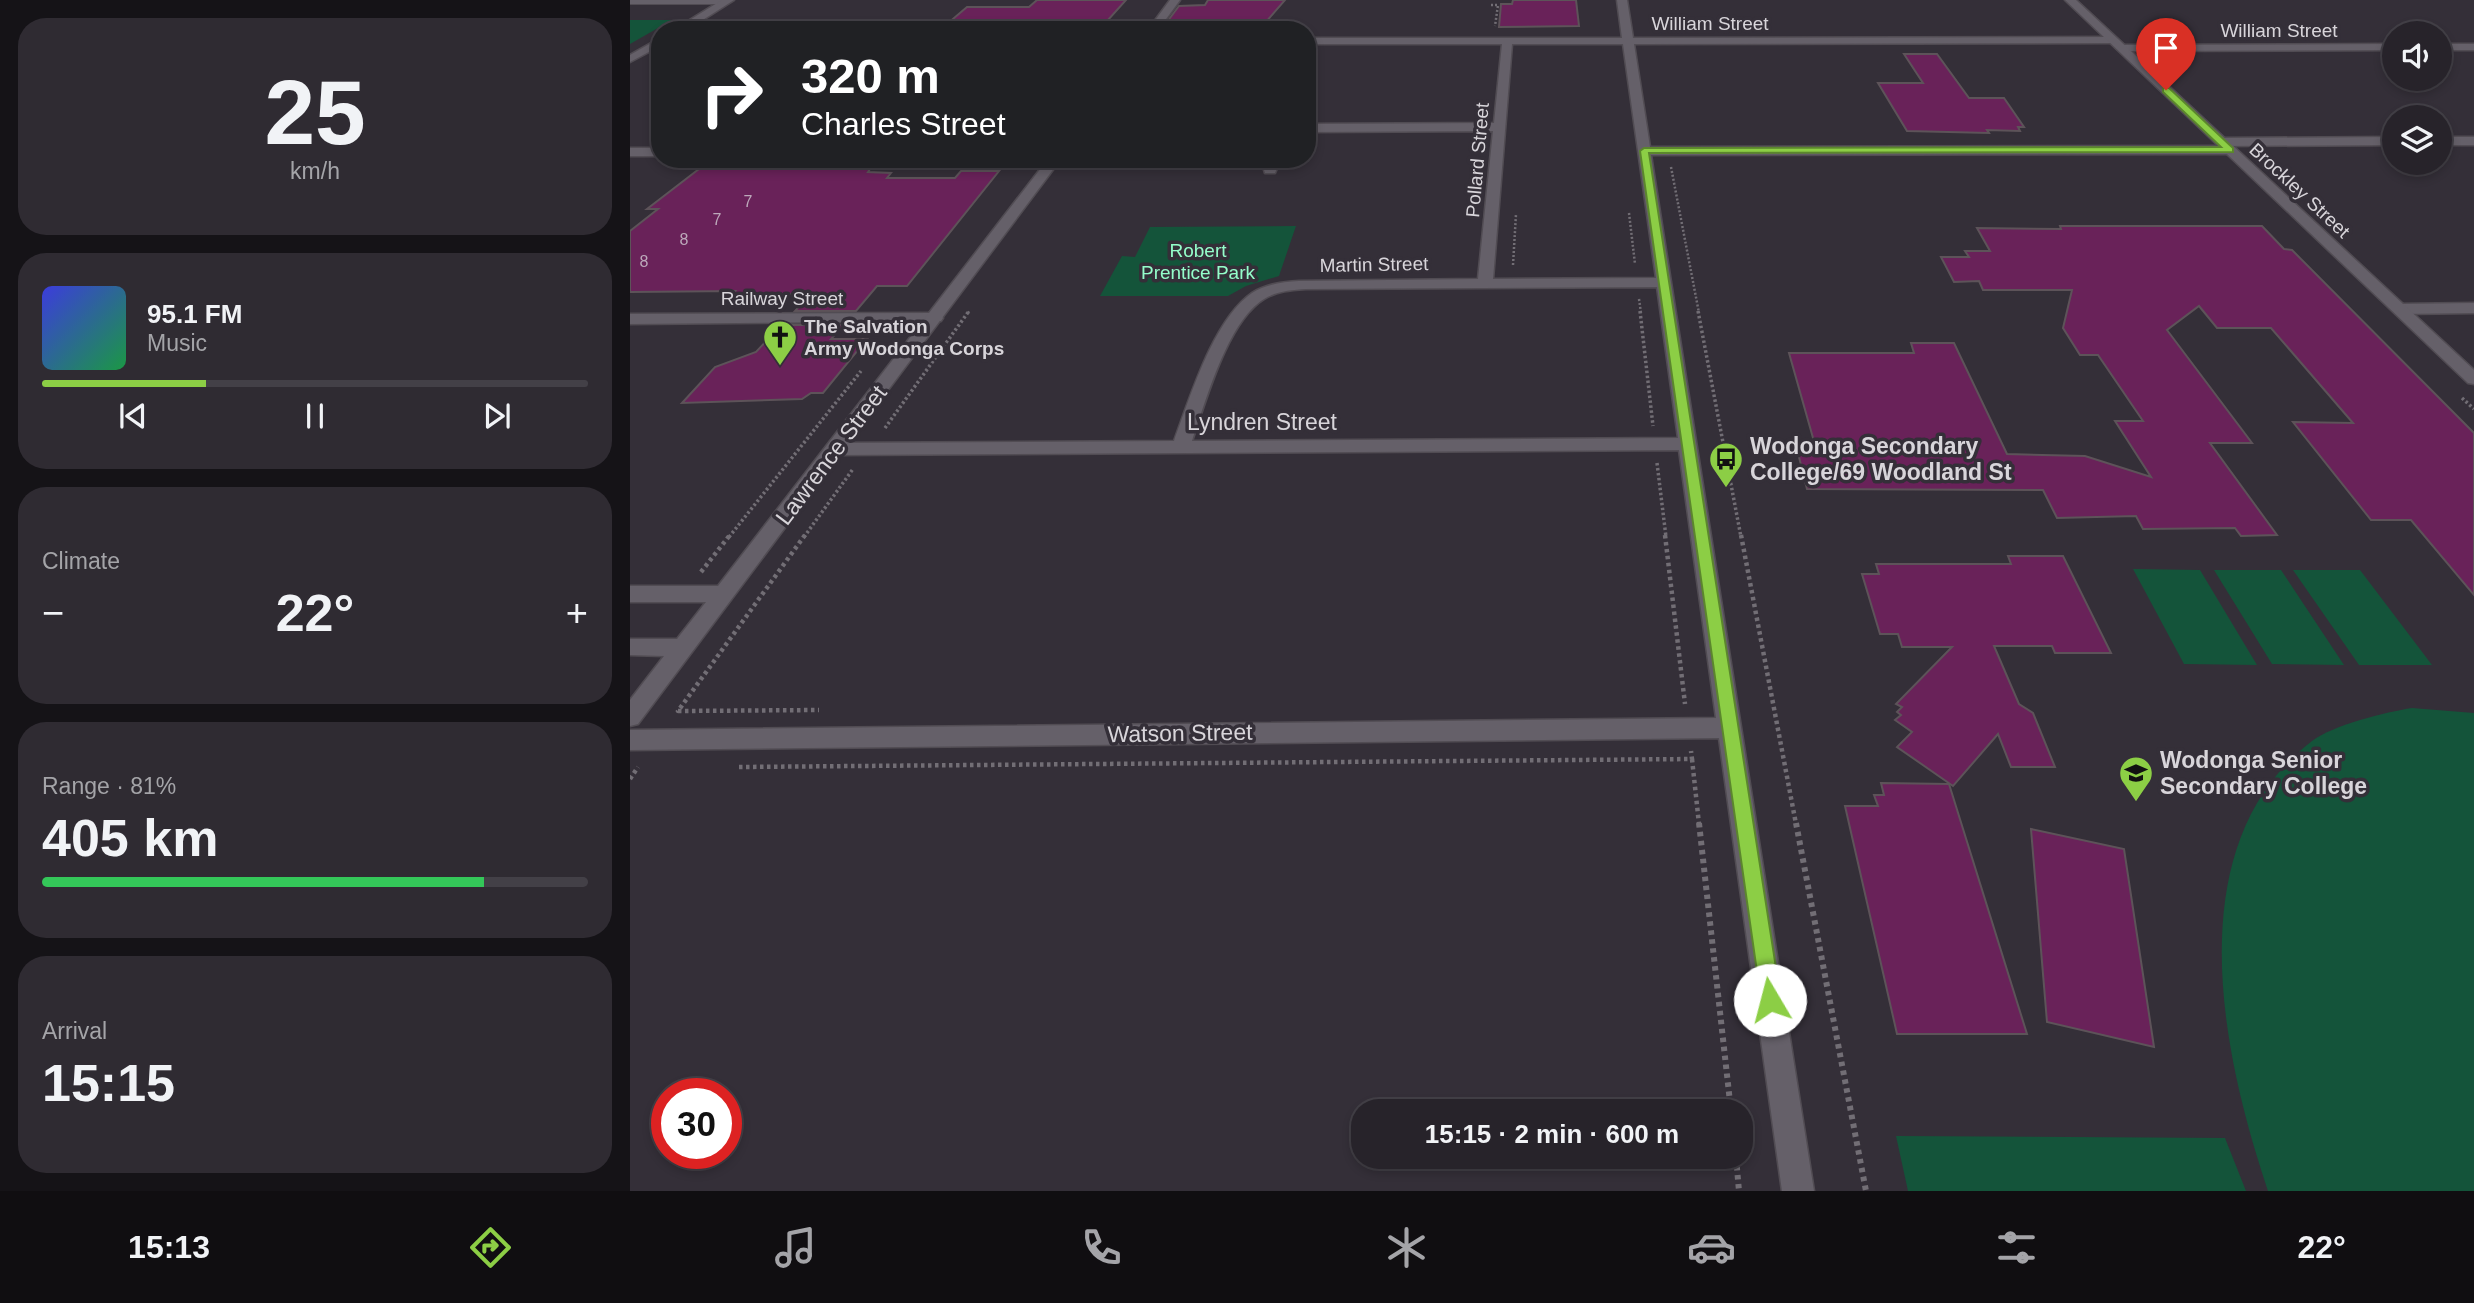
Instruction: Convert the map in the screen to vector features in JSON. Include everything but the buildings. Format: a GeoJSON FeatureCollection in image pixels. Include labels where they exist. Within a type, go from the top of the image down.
{"type":"FeatureCollection","features":[{"type":"Feature","properties":{"kind":"street"},"geometry":{"type":"LineString","coordinates":[[1160,21],[1175,0]]}},
{"type":"Feature","properties":{"kind":"street"},"geometry":{"type":"LineString","coordinates":[[1622,0],[1798,1191]]}},
{"type":"Feature","properties":{"kind":"street","name":"Brockley Street"},"geometry":{"type":"LineString","coordinates":[[2070,0],[2474,379]]}},
{"type":"Feature","properties":{"kind":"street"},"geometry":{"type":"LineString","coordinates":[[694,21],[727,1]]}},
{"type":"Feature","properties":{"kind":"street","name":"William Street"},"geometry":{"type":"LineString","coordinates":[[1316,41],[2382,47]]}},
{"type":"Feature","properties":{"kind":"street","name":"Pollard Street"},"geometry":{"type":"LineString","coordinates":[[1485,282],[1507,41]]}},
{"type":"Feature","properties":{"kind":"street"},"geometry":{"type":"LineString","coordinates":[[630,59],[651,46]]}},
{"type":"Feature","properties":{"kind":"street"},"geometry":{"type":"LineString","coordinates":[[2452,47],[2474,47]]}},
{"type":"Feature","properties":{"kind":"street"},"geometry":{"type":"LineString","coordinates":[[1316,128],[1499,127]]}},
{"type":"Feature","properties":{"kind":"street"},"geometry":{"type":"LineString","coordinates":[[1644,151],[2226,146],[2382,141]]}},
{"type":"Feature","properties":{"kind":"street"},"geometry":{"type":"LineString","coordinates":[[2452,141],[2474,141]]}},
{"type":"Feature","properties":{"kind":"street"},"geometry":{"type":"LineString","coordinates":[[630,152],[651,152]]}},
{"type":"Feature","properties":{"kind":"street","name":"Lawrence Street"},"geometry":{"type":"LineString","coordinates":[[630,717],[1048,168]]}},
{"type":"Feature","properties":{"kind":"street","name":"Martin Street"},"geometry":{"type":"LineString","coordinates":[[1181,447],[1222,345],[1242,311],[1255,298],[1273,289],[1290,285],[1664,282]]}},
{"type":"Feature","properties":{"kind":"street"},"geometry":{"type":"LineString","coordinates":[[2400,309],[2474,308]]}},
{"type":"Feature","properties":{"kind":"street","name":"Railway Street"},"geometry":{"type":"LineString","coordinates":[[630,319],[935,318]]}},
{"type":"Feature","properties":{"kind":"street","name":"Lyndren Street"},"geometry":{"type":"LineString","coordinates":[[836,449],[1688,444]]}},
{"type":"Feature","properties":{"kind":"street"},"geometry":{"type":"LineString","coordinates":[[630,594],[726,594]]}},
{"type":"Feature","properties":{"kind":"street"},"geometry":{"type":"LineString","coordinates":[[630,647],[683,648]]}},
{"type":"Feature","properties":{"kind":"street","name":"Watson Street"},"geometry":{"type":"LineString","coordinates":[[630,740],[1730,728]]}},
{"type":"Feature","properties":{"kind":"lane"},"geometry":{"type":"LineString","coordinates":[[630,2],[727,1]]}},
{"type":"Feature","properties":{"kind":"path"},"geometry":{"type":"LineString","coordinates":[[1670,160],[1866,1191]]}},
{"type":"Feature","properties":{"kind":"path"},"geometry":{"type":"LineString","coordinates":[[1020,172],[1023,168]]}},
{"type":"Feature","properties":{"kind":"path"},"geometry":{"type":"LineString","coordinates":[[1628,203],[1654,429]]}},
{"type":"Feature","properties":{"kind":"path"},"geometry":{"type":"LineString","coordinates":[[1513,272],[1517,204]]}},
{"type":"Feature","properties":{"kind":"path"},"geometry":{"type":"LineString","coordinates":[[832,710],[678,711],[976,302]]}},
{"type":"Feature","properties":{"kind":"path"},"geometry":{"type":"LineString","coordinates":[[685,594],[869,362]]}},
{"type":"Feature","properties":{"kind":"path"},"geometry":{"type":"LineString","coordinates":[[1643,463],[1657,463],[1685,705],[1671,705]]}},
{"type":"Feature","properties":{"kind":"path"},"geometry":{"type":"LineString","coordinates":[[1692,759],[1730,1099]]}},
{"type":"Feature","properties":{"kind":"path"},"geometry":{"type":"LineString","coordinates":[[630,779],[638,767]]}},
{"type":"Feature","properties":{"kind":"path"},"geometry":{"type":"LineString","coordinates":[[1737,1169],[1740,1191]]}},
{"type":"Feature","properties":{"kind":"green space"},"geometry":{"type":"Polygon","coordinates":[[[630,20],[672,20],[651,21],[651,32],[630,44],[630,20]]]}},
{"type":"Feature","properties":{"kind":"green space","name":"Robert Prentice Park"},"geometry":{"type":"Polygon","coordinates":[[[1296,226],[1279,276],[1246,286],[1228,296],[1100,296],[1122,256],[1135,257],[1150,227],[1296,226]]]}},
{"type":"Feature","properties":{"kind":"green space"},"geometry":{"type":"Polygon","coordinates":[[[2133,569],[2200,570],[2257,665],[2184,664],[2133,569]]]}},
{"type":"Feature","properties":{"kind":"green space"},"geometry":{"type":"Polygon","coordinates":[[[2214,570],[2281,570],[2344,665],[2272,664],[2214,570]]]}},
{"type":"Feature","properties":{"kind":"green space"},"geometry":{"type":"Polygon","coordinates":[[[2293,570],[2360,570],[2432,665],[2359,665],[2293,570]]]}},
{"type":"Feature","properties":{"kind":"green space"},"geometry":{"type":"Polygon","coordinates":[[[2412,708],[2474,713],[2474,1191],[2268,1191],[2236,1078],[2226,1016],[2222,954],[2226,893],[2241,836],[2269,785],[2312,741],[2346,725],[2412,708]]]}},
{"type":"Feature","properties":{"kind":"green space"},"geometry":{"type":"Polygon","coordinates":[[[1896,1136],[2225,1138],[2246,1191],[1908,1191],[1896,1136]]]}},
{"type":"Feature","properties":{"kind":"place","name":"The Salvation Army Wodonga Corps"},"geometry":{"type":"Point","coordinates":[780,367]}},
{"type":"Feature","properties":{"kind":"place","name":"Wodonga Secondary College/69 Woodland St"},"geometry":{"type":"Point","coordinates":[1726,489]}},
{"type":"Feature","properties":{"kind":"place","name":"Wodonga Senior Secondary College"},"geometry":{"type":"Point","coordinates":[2136,803]}},
{"type":"Feature","properties":{"kind":"route"},"geometry":{"type":"LineString","coordinates":[[1770,1000],[1644,151],[2230,150],[2166,90]]}}]}
